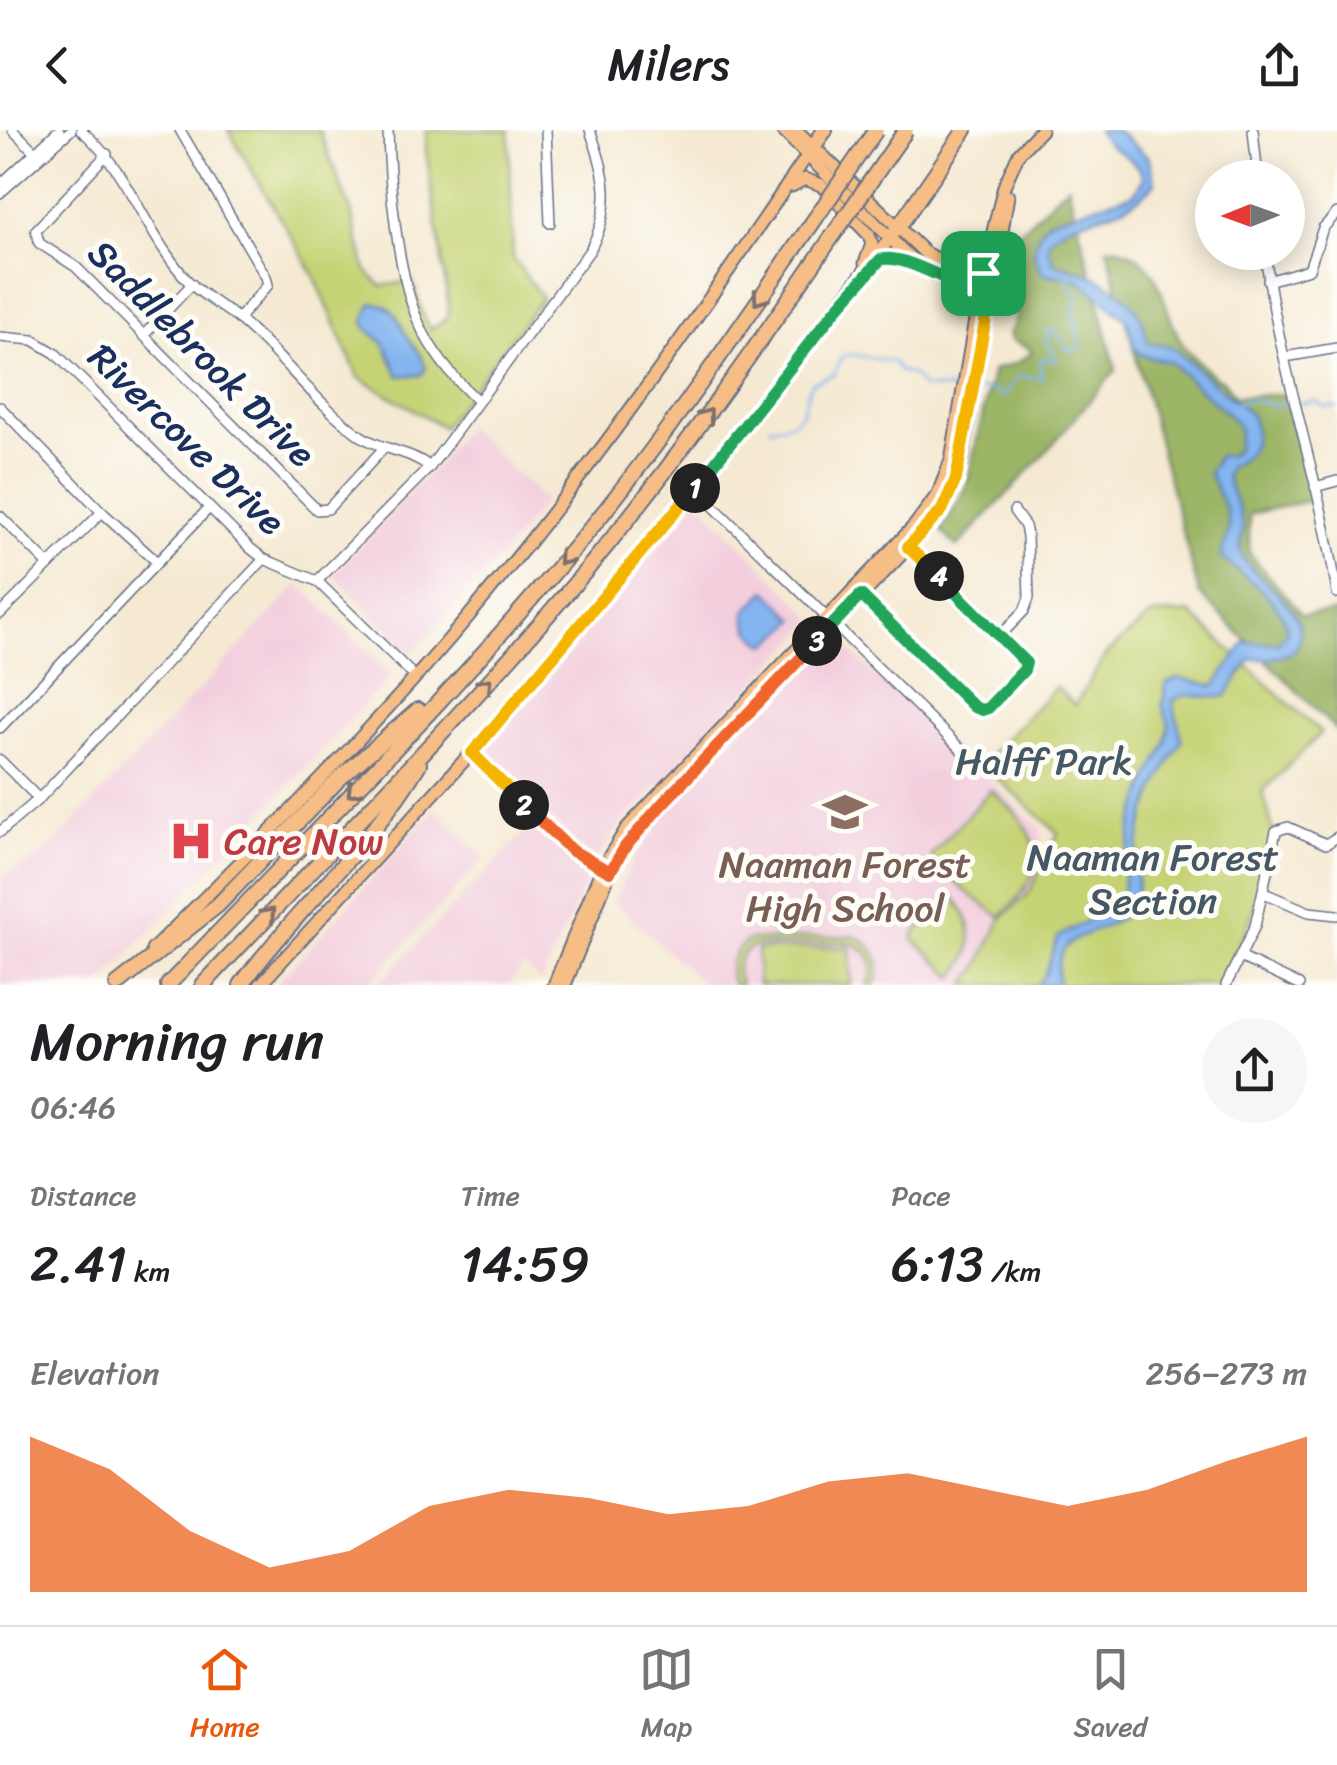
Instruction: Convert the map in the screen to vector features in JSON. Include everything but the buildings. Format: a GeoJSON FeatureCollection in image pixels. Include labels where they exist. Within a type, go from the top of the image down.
{"type":"FeatureCollection","features":[{"type":"Feature","properties":{"kind":"highway"},"geometry":{"type":"LineString","coordinates":[[810,152],[825,130]]}},
{"type":"Feature","properties":{"kind":"highway"},"geometry":{"type":"LineString","coordinates":[[168,985],[444,694],[582,538],[711,370],[876,130]]}},
{"type":"Feature","properties":{"kind":"highway"},"geometry":{"type":"LineString","coordinates":[[203,985],[543,620],[641,503],[727,389],[906,130]]}},
{"type":"Feature","properties":{"kind":"highway"},"geometry":{"type":"LineString","coordinates":[[893,234],[965,130]]}},
{"type":"Feature","properties":{"kind":"highway"},"geometry":{"type":"LineString","coordinates":[[117,985],[218,905],[340,778],[426,703],[444,694]]}},
{"type":"Feature","properties":{"kind":"highway"},"geometry":{"type":"LineString","coordinates":[[241,985],[379,825],[434,739]]}},
{"type":"Feature","properties":{"kind":"main road"},"geometry":{"type":"LineString","coordinates":[[782,130],[810,152],[893,234],[918,266]]}},
{"type":"Feature","properties":{"kind":"main road"},"geometry":{"type":"LineString","coordinates":[[796,130],[810,152]]}},
{"type":"Feature","properties":{"kind":"main road"},"geometry":{"type":"LineString","coordinates":[[829,621],[861,595],[905,543],[956,462],[989,274],[1008,193],[1037,134]]}},
{"type":"Feature","properties":{"kind":"main road"},"geometry":{"type":"LineString","coordinates":[[117,985],[243,860],[415,677],[589,468],[810,152]]}},
{"type":"Feature","properties":{"kind":"main road"},"geometry":{"type":"LineString","coordinates":[[777,203],[797,182],[813,180],[868,236],[870,252],[844,301]]}},
{"type":"Feature","properties":{"kind":"main road"},"geometry":{"type":"LineString","coordinates":[[893,234],[942,263],[989,274]]}},
{"type":"Feature","properties":{"kind":"main road"},"geometry":{"type":"LineString","coordinates":[[260,985],[472,753],[695,488],[893,234]]}},
{"type":"Feature","properties":{"kind":"main road"},"geometry":{"type":"LineString","coordinates":[[844,301],[880,260],[893,258],[947,282],[986,292]]}},
{"type":"Feature","properties":{"kind":"main road"},"geometry":{"type":"LineString","coordinates":[[554,985],[568,943],[627,828],[660,799],[905,543]]}},
{"type":"Feature","properties":{"kind":"main road"},"geometry":{"type":"LineString","coordinates":[[565,985],[606,870]]}},
{"type":"Feature","properties":{"kind":"main road"},"geometry":{"type":"LineString","coordinates":[[568,943],[574,962]]}},
{"type":"Feature","properties":{"kind":"street"},"geometry":{"type":"LineString","coordinates":[[13,130],[38,155]]}},
{"type":"Feature","properties":{"kind":"street"},"geometry":{"type":"LineString","coordinates":[[0,193],[59,130]]}},
{"type":"Feature","properties":{"kind":"street"},"geometry":{"type":"LineString","coordinates":[[0,185],[71,130]]}},
{"type":"Feature","properties":{"kind":"street"},"geometry":{"type":"LineString","coordinates":[[80,130],[107,154],[169,256],[192,284],[238,320],[340,420],[384,448],[407,453],[430,466]]}},
{"type":"Feature","properties":{"kind":"street"},"geometry":{"type":"LineString","coordinates":[[180,130],[266,277],[264,294],[238,320]]}},
{"type":"Feature","properties":{"kind":"street"},"geometry":{"type":"LineString","coordinates":[[388,130],[396,218],[410,299],[430,345],[456,380],[478,401]]}},
{"type":"Feature","properties":{"kind":"street"},"geometry":{"type":"LineString","coordinates":[[546,130],[550,222]]}},
{"type":"Feature","properties":{"kind":"street"},"geometry":{"type":"LineString","coordinates":[[317,581],[430,466],[597,237],[606,181],[590,130]]}},
{"type":"Feature","properties":{"kind":"street"},"geometry":{"type":"LineString","coordinates":[[1253,130],[1256,160]]}},
{"type":"Feature","properties":{"kind":"street","name":"Saddlebrook Drive"},"geometry":{"type":"LineString","coordinates":[[107,154],[36,230],[36,240],[76,267],[317,510],[323,512],[347,491],[384,448]]}},
{"type":"Feature","properties":{"kind":"street"},"geometry":{"type":"LineString","coordinates":[[1268,282],[1309,269],[1323,228],[1337,212]]}},
{"type":"Feature","properties":{"kind":"street"},"geometry":{"type":"LineString","coordinates":[[1267,270],[1337,593]]}},
{"type":"Feature","properties":{"kind":"street"},"geometry":{"type":"LineString","coordinates":[[144,335],[192,284]]}},
{"type":"Feature","properties":{"kind":"street","name":"Rivercove Drive"},"geometry":{"type":"LineString","coordinates":[[0,337],[33,340],[55,353],[264,559],[317,581],[415,677]]}},
{"type":"Feature","properties":{"kind":"street"},"geometry":{"type":"LineString","coordinates":[[1285,357],[1337,348]]}},
{"type":"Feature","properties":{"kind":"street"},"geometry":{"type":"LineString","coordinates":[[0,407],[102,512],[157,562]]}},
{"type":"Feature","properties":{"kind":"street"},"geometry":{"type":"LineString","coordinates":[[1315,487],[1337,481]]}},
{"type":"Feature","properties":{"kind":"street"},"geometry":{"type":"LineString","coordinates":[[695,488],[981,769]]}},
{"type":"Feature","properties":{"kind":"street"},"geometry":{"type":"LineString","coordinates":[[0,728],[210,508]]}},
{"type":"Feature","properties":{"kind":"street"},"geometry":{"type":"LineString","coordinates":[[1000,636],[1024,612],[1028,598],[1028,536],[1014,511]]}},
{"type":"Feature","properties":{"kind":"street"},"geometry":{"type":"LineString","coordinates":[[0,614],[102,512]]}},
{"type":"Feature","properties":{"kind":"street"},"geometry":{"type":"LineString","coordinates":[[0,516],[49,564]]}},
{"type":"Feature","properties":{"kind":"street"},"geometry":{"type":"LineString","coordinates":[[861,595],[982,710],[1024,670],[1026,663],[905,543]]}},
{"type":"Feature","properties":{"kind":"street"},"geometry":{"type":"LineString","coordinates":[[0,832],[39,799],[264,559]]}},
{"type":"Feature","properties":{"kind":"street"},"geometry":{"type":"LineString","coordinates":[[472,753],[571,850],[606,870]]}},
{"type":"Feature","properties":{"kind":"street"},"geometry":{"type":"LineString","coordinates":[[0,760],[39,799]]}},
{"type":"Feature","properties":{"kind":"street"},"geometry":{"type":"LineString","coordinates":[[1226,985],[1255,926],[1279,828],[1288,827],[1326,844],[1337,837]]}},
{"type":"Feature","properties":{"kind":"street"},"geometry":{"type":"LineString","coordinates":[[1264,894],[1309,912],[1337,915]]}},
{"type":"Feature","properties":{"kind":"street"},"geometry":{"type":"LineString","coordinates":[[1240,957],[1299,985]]}},
{"type":"Feature","properties":{"kind":"shaded area"},"geometry":{"type":"Polygon","coordinates":[[[466,426],[545,501],[411,654],[333,575],[437,465],[466,426]]]}},
{"type":"Feature","properties":{"kind":"shaded area"},"geometry":{"type":"Polygon","coordinates":[[[698,500],[815,620],[621,824],[598,858],[585,851],[484,754],[698,500]]]}},
{"type":"Feature","properties":{"kind":"shaded area"},"geometry":{"type":"Polygon","coordinates":[[[299,584],[392,675],[100,985],[0,985],[0,879],[38,858],[63,834],[299,584]]]}},
{"type":"Feature","properties":{"kind":"shaded area","name":"Naaman Forest High School"},"geometry":{"type":"Polygon","coordinates":[[[833,635],[1041,828],[1043,864],[1029,893],[1001,920],[977,970],[965,985],[705,985],[613,902],[633,860],[677,797],[833,635]]]}},
{"type":"Feature","properties":{"kind":"shaded area"},"geometry":{"type":"Polygon","coordinates":[[[435,809],[485,857],[368,985],[276,985],[435,809]]]}},
{"type":"Feature","properties":{"kind":"shaded area"},"geometry":{"type":"Polygon","coordinates":[[[532,825],[589,874],[541,982],[524,966],[507,985],[377,985],[532,825]]]}},
{"type":"Feature","properties":{"kind":"green space"},"geometry":{"type":"Polygon","coordinates":[[[228,130],[319,130],[351,211],[366,270],[381,286],[412,281],[431,329],[446,319],[449,308],[426,130],[509,130],[513,258],[542,298],[443,427],[358,377],[314,275],[228,130]]]}},
{"type":"Feature","properties":{"kind":"green space"},"geometry":{"type":"Polygon","coordinates":[[[1068,185],[1116,370],[957,547],[941,531],[965,490],[993,370],[1017,363],[1032,353],[1028,347],[1012,341],[1009,334],[1016,313],[1005,302],[1010,241],[1068,185]]]}},
{"type":"Feature","properties":{"kind":"green space"},"geometry":{"type":"Polygon","coordinates":[[[1116,247],[1145,263],[1160,287],[1182,343],[1216,378],[1223,380],[1235,397],[1288,394],[1312,500],[1249,514],[1249,553],[1302,615],[1336,612],[1337,731],[1199,593],[1107,248],[1116,247]]]}},
{"type":"Feature","properties":{"kind":"green space","name":"Naaman Forest Section"},"geometry":{"type":"Polygon","coordinates":[[[1190,613],[1321,733],[1262,792],[1271,822],[1269,859],[1256,905],[1220,985],[965,985],[977,970],[1001,919],[1029,893],[1058,833],[981,764],[1056,687],[1075,705],[1106,654],[1151,615],[1190,613]]]}},
{"type":"Feature","properties":{"kind":"green space"},"geometry":{"type":"Polygon","coordinates":[[[991,790],[1022,821],[1035,851],[1029,882],[1000,917],[932,860],[932,854],[991,790]]]}},
{"type":"Feature","properties":{"kind":"green space"},"geometry":{"type":"Polygon","coordinates":[[[951,895],[965,915],[971,936],[967,957],[954,977],[914,940],[914,934],[951,895]]]}},
{"type":"Feature","properties":{"kind":"green space"},"geometry":{"type":"Polygon","coordinates":[[[853,936],[876,955],[879,969],[875,985],[867,985],[872,970],[870,958],[861,948],[847,942],[755,945],[738,962],[741,985],[733,985],[732,959],[750,940],[853,936]]]}},
{"type":"Feature","properties":{"kind":"green space"},"geometry":{"type":"Polygon","coordinates":[[[850,947],[851,985],[758,985],[757,949],[850,947]]]}},
{"type":"Feature","properties":{"kind":"water"},"geometry":{"type":"Polygon","coordinates":[[[1098,130],[1116,130],[1148,157],[1155,183],[1128,205],[1060,231],[1049,240],[1048,248],[1055,264],[1093,276],[1117,290],[1136,309],[1148,343],[1172,347],[1250,414],[1255,431],[1253,445],[1230,466],[1226,475],[1242,521],[1241,554],[1294,613],[1300,626],[1300,640],[1293,653],[1251,659],[1226,696],[1186,695],[1173,701],[1182,741],[1147,811],[1137,856],[1133,904],[1118,919],[1070,943],[1058,966],[1058,985],[1036,985],[1044,976],[1058,937],[1103,912],[1121,897],[1133,823],[1166,744],[1169,724],[1162,704],[1167,683],[1178,678],[1215,686],[1245,642],[1278,643],[1287,631],[1278,608],[1221,556],[1229,529],[1226,510],[1209,473],[1218,456],[1228,456],[1237,450],[1239,428],[1235,421],[1170,362],[1141,355],[1134,348],[1127,320],[1083,283],[1075,278],[1044,274],[1036,260],[1036,240],[1048,220],[1133,194],[1144,178],[1134,163],[1107,143],[1098,130]]]}},
{"type":"Feature","properties":{"kind":"water"},"geometry":{"type":"Polygon","coordinates":[[[372,303],[387,307],[396,316],[423,360],[426,368],[421,375],[399,376],[384,343],[367,329],[364,321],[372,303]]]}},
{"type":"Feature","properties":{"kind":"water"},"geometry":{"type":"Polygon","coordinates":[[[767,590],[796,620],[768,645],[751,632],[746,617],[746,611],[767,590]]]}},
{"type":"Feature","properties":{"kind":"waterway"},"geometry":{"type":"LineString","coordinates":[[978,390],[989,389],[1004,397],[1018,375],[1042,378],[1040,362],[1044,358],[1055,362],[1057,359],[1046,341],[1048,331],[1053,329],[1057,337],[1064,337],[1068,351],[1081,347],[1073,308],[1079,296],[1070,289],[1067,274]]}},
{"type":"Feature","properties":{"kind":"waterway"},"geometry":{"type":"LineString","coordinates":[[769,427],[796,419],[811,383],[834,374],[841,358],[849,354],[893,362],[923,388],[960,390]]}},
{"type":"Feature","properties":{"kind":"waterway"},"geometry":{"type":"LineString","coordinates":[[1234,404],[1252,399],[1274,406],[1289,401]]}},
{"type":"Feature","properties":{"kind":"waterway"},"geometry":{"type":"LineString","coordinates":[[1299,403],[1317,401],[1324,407],[1337,407]]}},
{"type":"Feature","properties":{"kind":"place","name":"Naaman Forest High School"},"geometry":{"type":"Point","coordinates":[845,812]}},
{"type":"Feature","properties":{"kind":"place","name":"Care Now"},"geometry":{"type":"Point","coordinates":[191,841]}},
{"type":"Feature","properties":{"kind":"route"},"geometry":{"type":"LineString","coordinates":[[899,259],[947,282],[980,291],[983,273],[994,274],[962,461],[942,510],[908,547],[1022,656],[1024,670],[988,708],[974,707],[861,595],[662,804],[625,847],[610,872],[582,858],[472,753],[713,467],[834,312],[880,260],[899,259]]}},
{"type":"Feature","properties":{"kind":"park label","name":"Halff Park"},"geometry":{"type":"Point","coordinates":[1044,761]}}]}
